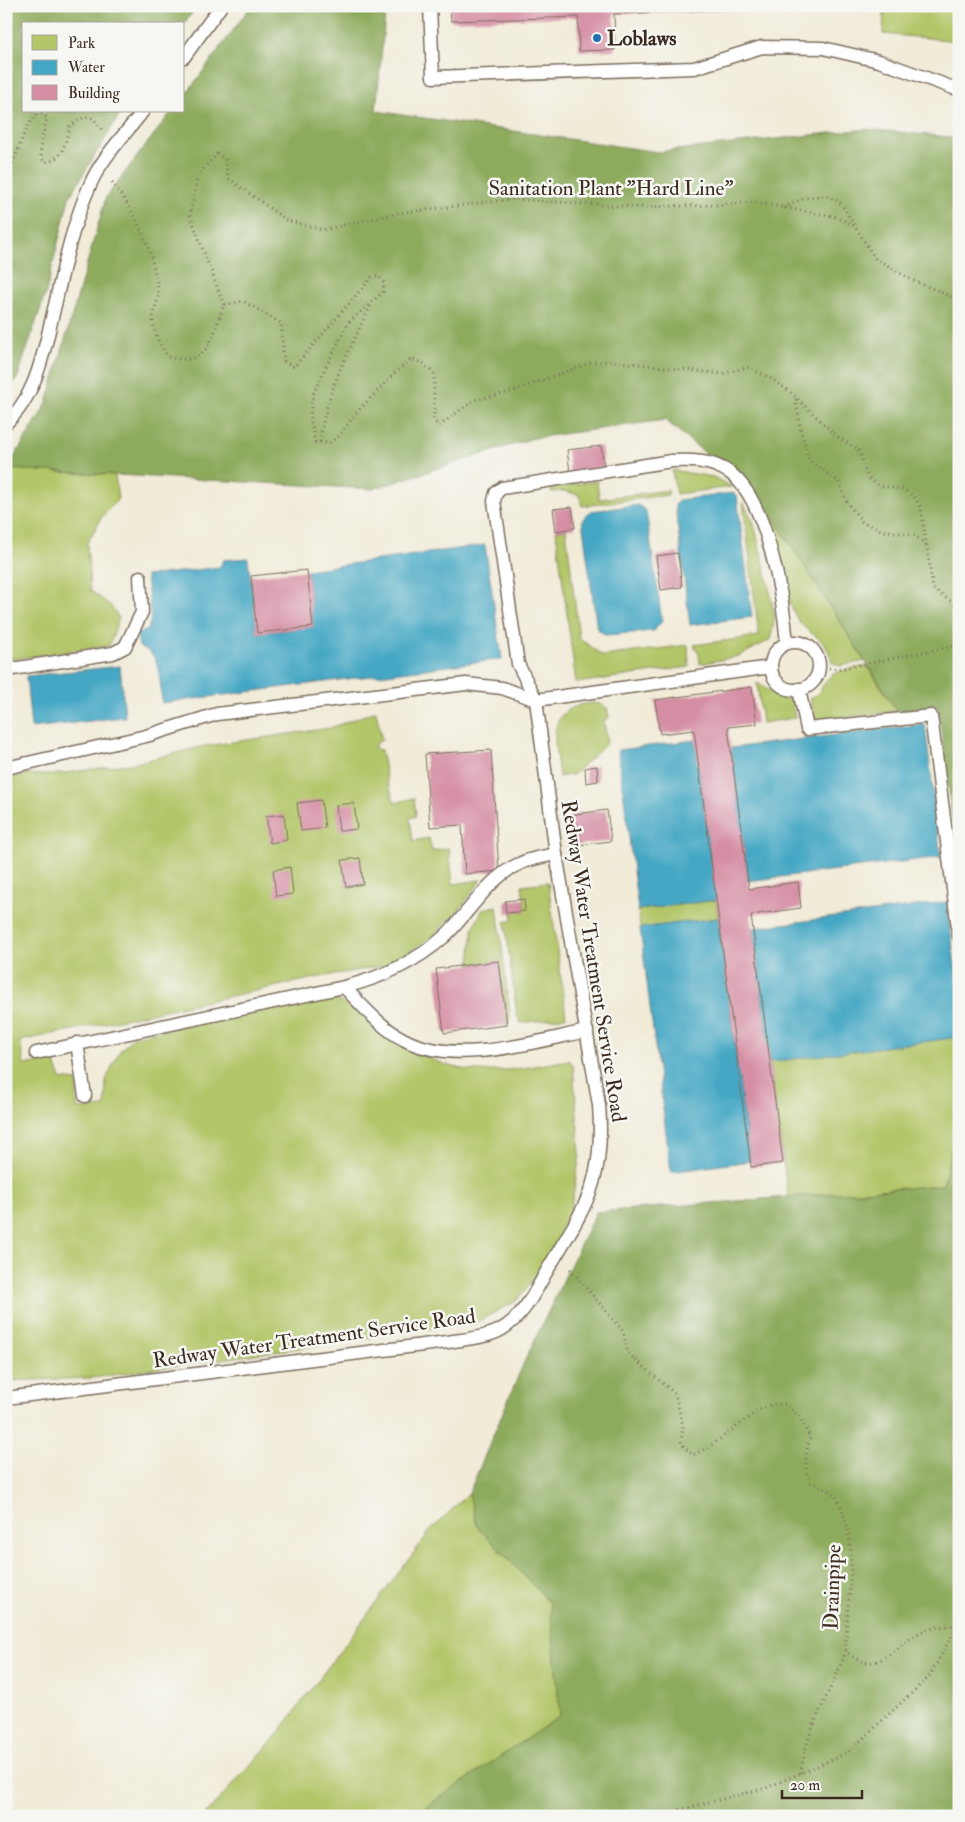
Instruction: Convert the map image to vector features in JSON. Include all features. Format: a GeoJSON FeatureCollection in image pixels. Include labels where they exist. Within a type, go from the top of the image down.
{"type":"FeatureCollection","features":[{"type":"Feature","properties":{"kind":"lane"},"geometry":{"type":"LineString","coordinates":[[185,56],[221,6]]}},
{"type":"Feature","properties":{"kind":"lane"},"geometry":{"type":"LineString","coordinates":[[430,6],[433,77],[694,68],[762,47],[815,48],[880,61],[959,90]]}},
{"type":"Feature","properties":{"kind":"lane"},"geometry":{"type":"LineString","coordinates":[[6,423],[15,416],[31,386],[43,352],[68,251],[90,184],[119,141],[142,112]]}},
{"type":"Feature","properties":{"kind":"lane","name":"Redway Water Treatment Service Road"},"geometry":{"type":"LineString","coordinates":[[6,1398],[441,1343],[486,1335],[500,1330],[519,1316],[587,1202],[595,1181],[600,1152],[599,1105],[556,854],[536,700],[518,664],[494,501],[496,493],[502,488],[671,461],[691,460],[711,464],[730,473],[746,491],[759,514],[768,541],[784,616],[787,643]]}},
{"type":"Feature","properties":{"kind":"lane"},"geometry":{"type":"LineString","coordinates":[[6,670],[113,653],[125,647],[142,612],[140,577]]}},
{"type":"Feature","properties":{"kind":"lane"},"geometry":{"type":"LineString","coordinates":[[795,642],[809,647],[818,660],[819,667],[813,682],[799,689],[783,687],[773,675],[771,667],[775,653],[787,643],[795,642]]}},
{"type":"Feature","properties":{"kind":"lane"},"geometry":{"type":"LineString","coordinates":[[6,768],[146,736],[217,714],[466,684],[502,688],[536,700],[771,667]]}},
{"type":"Feature","properties":{"kind":"lane"},"geometry":{"type":"LineString","coordinates":[[799,689],[807,729],[931,716],[959,936]]}},
{"type":"Feature","properties":{"kind":"lane"},"geometry":{"type":"LineString","coordinates":[[36,1053],[344,987],[377,977],[414,958],[446,935],[497,879],[511,868],[523,862],[556,854]]}},
{"type":"Feature","properties":{"kind":"lane"},"geometry":{"type":"LineString","coordinates":[[344,987],[390,1031],[405,1040],[430,1049],[478,1050],[587,1032]]}},
{"type":"Feature","properties":{"kind":"lane"},"geometry":{"type":"LineString","coordinates":[[77,1043],[85,1096]]}},
{"type":"Feature","properties":{"kind":"path"},"geometry":{"type":"LineString","coordinates":[[6,186],[28,124],[38,114],[43,114],[47,118],[41,144],[41,158],[45,162],[52,161],[63,153],[70,126],[84,117],[93,118],[105,134],[119,141]]}},
{"type":"Feature","properties":{"kind":"path","name":"Sanitation Plant \"Hard Line\""},"geometry":{"type":"LineString","coordinates":[[224,305],[190,215],[198,176],[217,154],[225,159],[228,178],[251,196],[286,220],[322,230],[399,214],[513,199],[637,207],[720,206],[753,202],[784,209],[834,216],[854,225]]}},
{"type":"Feature","properties":{"kind":"path"},"geometry":{"type":"LineString","coordinates":[[6,170],[12,168]]}},
{"type":"Feature","properties":{"kind":"path"},"geometry":{"type":"LineString","coordinates":[[101,168],[129,204],[146,240],[159,293],[153,318],[157,341],[168,357],[185,361],[200,356],[209,346],[224,305],[243,301],[281,323],[284,361],[294,367],[372,277],[379,276],[384,283],[383,292],[348,323],[313,394],[310,415],[315,442],[329,443],[338,436],[357,412],[411,359],[423,363],[434,372],[434,421],[439,426],[474,400],[511,392],[592,362],[614,361],[722,374],[747,367],[769,377],[789,391],[796,399],[823,420],[839,438],[858,449],[866,474],[872,482],[907,491],[916,499],[921,508],[933,589],[959,607]]}},
{"type":"Feature","properties":{"kind":"path"},"geometry":{"type":"LineString","coordinates":[[784,209],[806,198],[820,196],[834,199],[841,204],[875,258],[912,280],[959,300]]}},
{"type":"Feature","properties":{"kind":"path"},"geometry":{"type":"LineString","coordinates":[[320,442],[322,419],[334,386],[372,302]]}},
{"type":"Feature","properties":{"kind":"path"},"geometry":{"type":"LineString","coordinates":[[796,399],[800,427],[809,460],[839,482],[847,502],[862,522],[881,530],[915,535],[926,545]]}},
{"type":"Feature","properties":{"kind":"path"},"geometry":{"type":"LineString","coordinates":[[819,667],[839,669],[959,645]]}},
{"type":"Feature","properties":{"kind":"path","name":"Drainpipe"},"geometry":{"type":"LineString","coordinates":[[556,1256],[581,1280],[623,1331],[628,1353],[675,1394],[683,1426],[681,1444],[693,1456],[709,1447],[759,1410],[772,1404],[786,1404],[799,1416],[810,1437],[806,1454],[806,1472],[810,1482],[828,1489],[837,1498],[847,1525],[852,1561],[850,1600],[845,1628],[846,1651],[803,1752],[801,1773]]}},
{"type":"Feature","properties":{"kind":"path"},"geometry":{"type":"LineString","coordinates":[[655,1816],[766,1788],[850,1750],[927,1679],[958,1624]]}},
{"type":"Feature","properties":{"kind":"path","name":"Drainpipe"},"geometry":{"type":"LineString","coordinates":[[846,1651],[856,1661],[871,1663],[904,1646],[916,1634],[938,1627],[958,1624]]}},
{"type":"Feature","properties":{"kind":"green space"},"geometry":{"type":"Polygon","coordinates":[[[6,6],[197,6],[185,23],[22,22],[22,112],[121,112],[69,198],[46,292],[17,379],[6,391],[6,6]]]}},
{"type":"Feature","properties":{"kind":"green space"},"geometry":{"type":"Polygon","coordinates":[[[251,6],[386,6],[376,111],[658,152],[866,129],[959,138],[959,869],[938,706],[897,711],[762,500],[665,420],[534,438],[373,489],[7,469],[47,403],[106,197],[171,112],[185,112],[185,96],[251,6]]]}},
{"type":"Feature","properties":{"kind":"green space"},"geometry":{"type":"Polygon","coordinates":[[[884,6],[959,6],[959,41],[883,34],[884,6]]]}},
{"type":"Feature","properties":{"kind":"green space"},"geometry":{"type":"Polygon","coordinates":[[[6,469],[115,475],[118,499],[102,517],[87,543],[90,590],[111,606],[119,618],[109,646],[6,660],[6,469]]]}},
{"type":"Feature","properties":{"kind":"green space"},"geometry":{"type":"Polygon","coordinates":[[[672,470],[713,477],[732,487],[676,494],[672,470]]]}},
{"type":"Feature","properties":{"kind":"green space"},"geometry":{"type":"Polygon","coordinates":[[[597,481],[599,499],[668,490],[668,495],[582,506],[579,495],[564,491],[551,492],[551,487],[597,481]]]}},
{"type":"Feature","properties":{"kind":"green space"},"geometry":{"type":"Polygon","coordinates":[[[762,500],[865,661],[840,666],[832,662],[825,645],[805,628],[795,615],[784,587],[762,500]]]}},
{"type":"Feature","properties":{"kind":"green space"},"geometry":{"type":"Polygon","coordinates":[[[743,502],[753,521],[775,617],[770,640],[739,656],[700,664],[699,654],[694,645],[759,636],[743,502]]]}},
{"type":"Feature","properties":{"kind":"green space"},"geometry":{"type":"Polygon","coordinates":[[[566,529],[579,638],[603,656],[688,645],[689,667],[576,683],[556,531],[566,529]]]}},
{"type":"Feature","properties":{"kind":"green space"},"geometry":{"type":"Polygon","coordinates":[[[867,666],[897,711],[815,722],[810,698],[818,693],[832,675],[840,671],[867,666]]]}},
{"type":"Feature","properties":{"kind":"green space"},"geometry":{"type":"Polygon","coordinates":[[[757,683],[776,695],[792,701],[795,718],[762,723],[757,683]]]}},
{"type":"Feature","properties":{"kind":"green space"},"geometry":{"type":"Polygon","coordinates":[[[592,703],[601,704],[607,708],[609,718],[604,720],[607,743],[574,774],[559,777],[555,739],[559,719],[566,711],[577,706],[592,703]]]}},
{"type":"Feature","properties":{"kind":"green space"},"geometry":{"type":"Polygon","coordinates":[[[376,711],[382,740],[375,744],[375,749],[381,750],[387,781],[395,803],[414,798],[416,816],[410,818],[413,841],[429,838],[432,851],[449,848],[453,884],[481,880],[459,910],[429,940],[383,966],[320,977],[20,1041],[24,1065],[54,1060],[61,1079],[77,1081],[77,1109],[105,1107],[106,1080],[119,1052],[134,1036],[324,996],[350,1007],[412,1049],[438,1062],[451,1066],[478,1071],[492,1071],[569,1060],[573,1065],[580,1154],[570,1214],[542,1270],[516,1301],[473,1324],[406,1331],[393,1319],[380,1324],[372,1337],[93,1378],[6,1381],[6,779],[28,774],[51,775],[135,763],[205,746],[330,728],[376,711]]]}},
{"type":"Feature","properties":{"kind":"green space"},"geometry":{"type":"Polygon","coordinates":[[[548,882],[566,1017],[521,1023],[517,1016],[505,922],[513,920],[512,912],[525,911],[522,885],[548,882]]]}},
{"type":"Feature","properties":{"kind":"green space"},"geometry":{"type":"Polygon","coordinates":[[[716,900],[718,918],[640,928],[638,910],[716,900]]]}},
{"type":"Feature","properties":{"kind":"green space"},"geometry":{"type":"Polygon","coordinates":[[[497,906],[510,1017],[507,1025],[499,961],[470,964],[473,928],[483,909],[497,906]]]}},
{"type":"Feature","properties":{"kind":"green space"},"geometry":{"type":"Polygon","coordinates":[[[959,1037],[959,1120],[943,1185],[788,1197],[770,1062],[959,1037]]]}},
{"type":"Feature","properties":{"kind":"green space"},"geometry":{"type":"Polygon","coordinates":[[[959,1120],[959,1816],[413,1816],[560,1716],[550,1603],[477,1526],[469,1493],[525,1360],[596,1212],[943,1185],[959,1120]]]}},
{"type":"Feature","properties":{"kind":"green space"},"geometry":{"type":"Polygon","coordinates":[[[469,1493],[477,1526],[550,1603],[560,1716],[413,1816],[204,1816],[274,1739],[430,1531],[469,1493]]]}},
{"type":"Feature","properties":{"kind":"water"},"geometry":{"type":"Polygon","coordinates":[[[733,493],[737,496],[752,617],[690,625],[675,505],[679,500],[733,493]]]}},
{"type":"Feature","properties":{"kind":"water"},"geometry":{"type":"Polygon","coordinates":[[[638,505],[646,511],[662,621],[654,631],[606,635],[597,629],[582,520],[591,511],[638,505]]]}},
{"type":"Feature","properties":{"kind":"water"},"geometry":{"type":"Polygon","coordinates":[[[485,545],[502,659],[162,703],[160,678],[156,662],[147,650],[139,647],[137,634],[148,630],[151,618],[146,576],[220,567],[223,560],[248,558],[257,633],[313,627],[307,570],[485,545]]]}},
{"type":"Feature","properties":{"kind":"water"},"geometry":{"type":"Polygon","coordinates":[[[120,666],[125,717],[31,728],[26,676],[120,666]]]}},
{"type":"Feature","properties":{"kind":"water"},"geometry":{"type":"Polygon","coordinates":[[[925,724],[941,857],[748,881],[731,748],[925,724]]]}},
{"type":"Feature","properties":{"kind":"water"},"geometry":{"type":"Polygon","coordinates":[[[695,740],[716,900],[638,910],[618,750],[695,740]]]}},
{"type":"Feature","properties":{"kind":"water"},"geometry":{"type":"Polygon","coordinates":[[[947,902],[959,996],[959,1037],[770,1062],[753,928],[947,902]]]}},
{"type":"Feature","properties":{"kind":"water"},"geometry":{"type":"Polygon","coordinates":[[[718,918],[750,1161],[671,1172],[640,928],[718,918]]]}},
{"type":"Feature","properties":{"kind":"building","name":"Loblaws"},"geometry":{"type":"Polygon","coordinates":[[[450,6],[770,6],[770,8],[614,14],[615,50],[579,51],[578,17],[451,21],[450,6]]]}},
{"type":"Feature","properties":{"kind":"building"},"geometry":{"type":"Polygon","coordinates":[[[601,446],[604,467],[570,472],[567,450],[601,446]]]}},
{"type":"Feature","properties":{"kind":"building"},"geometry":{"type":"Polygon","coordinates":[[[572,507],[575,528],[556,531],[553,509],[572,507]]]}},
{"type":"Feature","properties":{"kind":"building"},"geometry":{"type":"Polygon","coordinates":[[[678,553],[682,587],[661,590],[656,556],[678,553]]]}},
{"type":"Feature","properties":{"kind":"building"},"geometry":{"type":"Polygon","coordinates":[[[307,570],[313,627],[257,633],[251,576],[307,570]]]}},
{"type":"Feature","properties":{"kind":"building"},"geometry":{"type":"Polygon","coordinates":[[[752,687],[757,724],[728,727],[749,889],[798,882],[801,908],[751,915],[783,1163],[751,1167],[694,730],[660,734],[655,700],[752,687]]]}},
{"type":"Feature","properties":{"kind":"building"},"geometry":{"type":"Polygon","coordinates":[[[491,750],[499,871],[465,874],[462,825],[430,827],[425,754],[491,750]]]}},
{"type":"Feature","properties":{"kind":"building"},"geometry":{"type":"Polygon","coordinates":[[[597,766],[598,781],[586,783],[585,768],[597,766]]]}},
{"type":"Feature","properties":{"kind":"building"},"geometry":{"type":"Polygon","coordinates":[[[321,800],[325,828],[301,831],[297,803],[321,800]]]}},
{"type":"Feature","properties":{"kind":"building"},"geometry":{"type":"Polygon","coordinates":[[[354,803],[357,829],[339,831],[336,805],[354,803]]]}},
{"type":"Feature","properties":{"kind":"building"},"geometry":{"type":"Polygon","coordinates":[[[607,810],[611,841],[571,846],[568,815],[607,810]]]}},
{"type":"Feature","properties":{"kind":"building"},"geometry":{"type":"Polygon","coordinates":[[[284,814],[287,840],[270,843],[266,816],[284,814]]]}},
{"type":"Feature","properties":{"kind":"building"},"geometry":{"type":"Polygon","coordinates":[[[360,858],[363,884],[346,887],[342,860],[360,858]]]}},
{"type":"Feature","properties":{"kind":"building"},"geometry":{"type":"Polygon","coordinates":[[[290,867],[293,894],[276,896],[273,870],[290,867]]]}},
{"type":"Feature","properties":{"kind":"building"},"geometry":{"type":"Polygon","coordinates":[[[524,899],[525,911],[506,913],[505,901],[524,899]]]}},
{"type":"Feature","properties":{"kind":"building"},"geometry":{"type":"Polygon","coordinates":[[[499,961],[507,1025],[444,1033],[436,969],[499,961]]]}},
{"type":"Feature","properties":{"kind":"place","name":"Loblaws"},"geometry":{"type":"Point","coordinates":[597,38]}}]}
